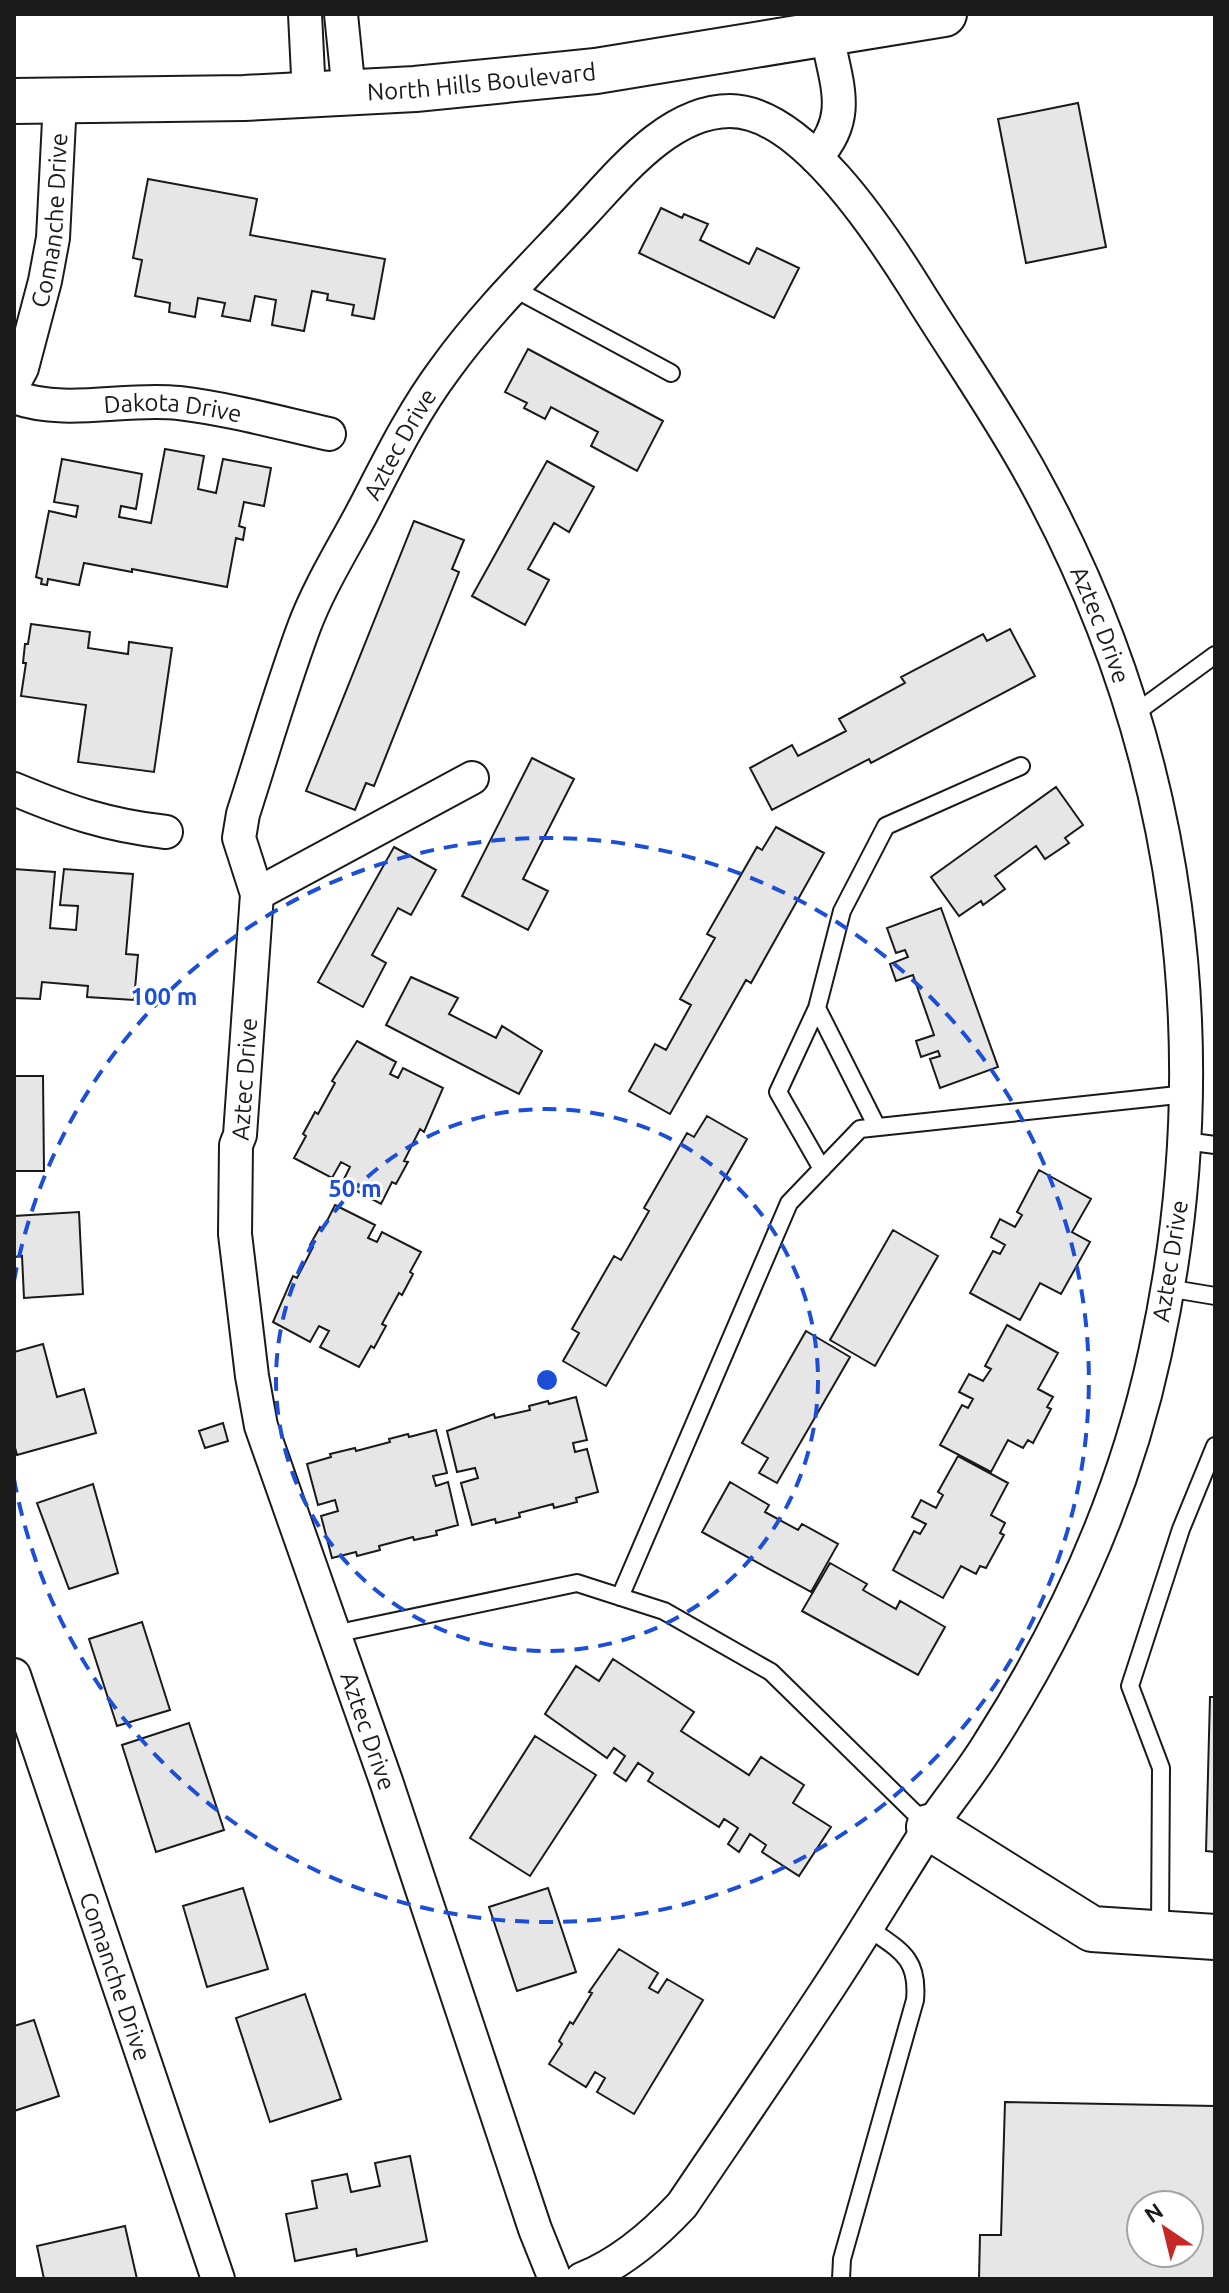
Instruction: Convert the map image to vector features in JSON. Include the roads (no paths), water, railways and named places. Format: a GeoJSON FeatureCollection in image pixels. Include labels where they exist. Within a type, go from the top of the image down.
{"type":"FeatureCollection","features":[{"type":"Feature","properties":{"kind":"street"},"geometry":{"type":"LineString","coordinates":[[305,14],[329,94]]}},
{"type":"Feature","properties":{"kind":"street"},"geometry":{"type":"LineString","coordinates":[[329,94],[341,14]]}},
{"type":"Feature","properties":{"kind":"street","name":"North Hills Boulevard"},"geometry":{"type":"LineString","coordinates":[[14,101],[329,94],[415,89],[596,71],[944,14]]}},
{"type":"Feature","properties":{"kind":"street"},"geometry":{"type":"LineString","coordinates":[[816,157],[837,127],[839,106],[827,35]]}},
{"type":"Feature","properties":{"kind":"street","name":"Comanche Drive"},"geometry":{"type":"LineString","coordinates":[[14,383],[22,368],[42,296],[53,238],[60,101]]}},
{"type":"Feature","properties":{"kind":"street","name":"Aztec Drive"},"geometry":{"type":"LineString","coordinates":[[555,2279],[535,2229],[261,1426],[235,1234],[236,1145],[240,1135],[257,894],[239,838],[243,814],[305,625],[381,477],[450,361],[513,288],[627,166],[683,124],[723,111],[743,112],[781,130],[816,157],[847,190],[892,252],[1034,479],[1083,579],[1134,714],[1157,797],[1183,965],[1187,1094],[1200,1143],[1154,1358],[1128,1450],[1102,1528],[1062,1617],[985,1752],[929,1827],[821,1999],[682,2205],[666,2223],[631,2251],[582,2279]]}},
{"type":"Feature","properties":{"kind":"street","name":"Dakota Drive"},"geometry":{"type":"LineString","coordinates":[[14,397],[51,406],[135,401],[180,403],[329,434]]}},
{"type":"Feature","properties":{"kind":"street"},"geometry":{"type":"LineString","coordinates":[[257,894],[472,778]]}},
{"type":"Feature","properties":{"kind":"street"},"geometry":{"type":"LineString","coordinates":[[14,789],[78,815],[120,827],[166,832]]}},
{"type":"Feature","properties":{"kind":"street","name":"Comanche Drive"},"geometry":{"type":"LineString","coordinates":[[14,1675],[24,1741],[218,2279]]}},
{"type":"Feature","properties":{"kind":"street"},"geometry":{"type":"LineString","coordinates":[[929,1827],[1092,1929],[1215,1937]]}},
{"type":"Feature","properties":{"kind":"lane"},"geometry":{"type":"LineString","coordinates":[[513,288],[671,373]]}},
{"type":"Feature","properties":{"kind":"lane"},"geometry":{"type":"LineString","coordinates":[[1134,714],[1215,655]]}},
{"type":"Feature","properties":{"kind":"lane"},"geometry":{"type":"LineString","coordinates":[[822,1169],[778,1092],[817,1008],[842,911],[886,826],[1021,766]]}},
{"type":"Feature","properties":{"kind":"lane"},"geometry":{"type":"LineString","coordinates":[[817,1008],[877,1127]]}},
{"type":"Feature","properties":{"kind":"lane"},"geometry":{"type":"LineString","coordinates":[[620,1597],[789,1203],[860,1129],[1187,1094]]}},
{"type":"Feature","properties":{"kind":"lane"},"geometry":{"type":"LineString","coordinates":[[1167,1288],[1215,1296]]}},
{"type":"Feature","properties":{"kind":"lane"},"geometry":{"type":"LineString","coordinates":[[1160,1933],[1161,1768],[1130,1686],[1181,1529],[1215,1446]]}},
{"type":"Feature","properties":{"kind":"lane"},"geometry":{"type":"LineString","coordinates":[[334,1634],[577,1583],[664,1611],[771,1672],[929,1827]]}},
{"type":"Feature","properties":{"kind":"lane"},"geometry":{"type":"LineString","coordinates":[[841,2279],[842,2259],[915,2000],[917,1980],[906,1955],[867,1927]]}}]}
